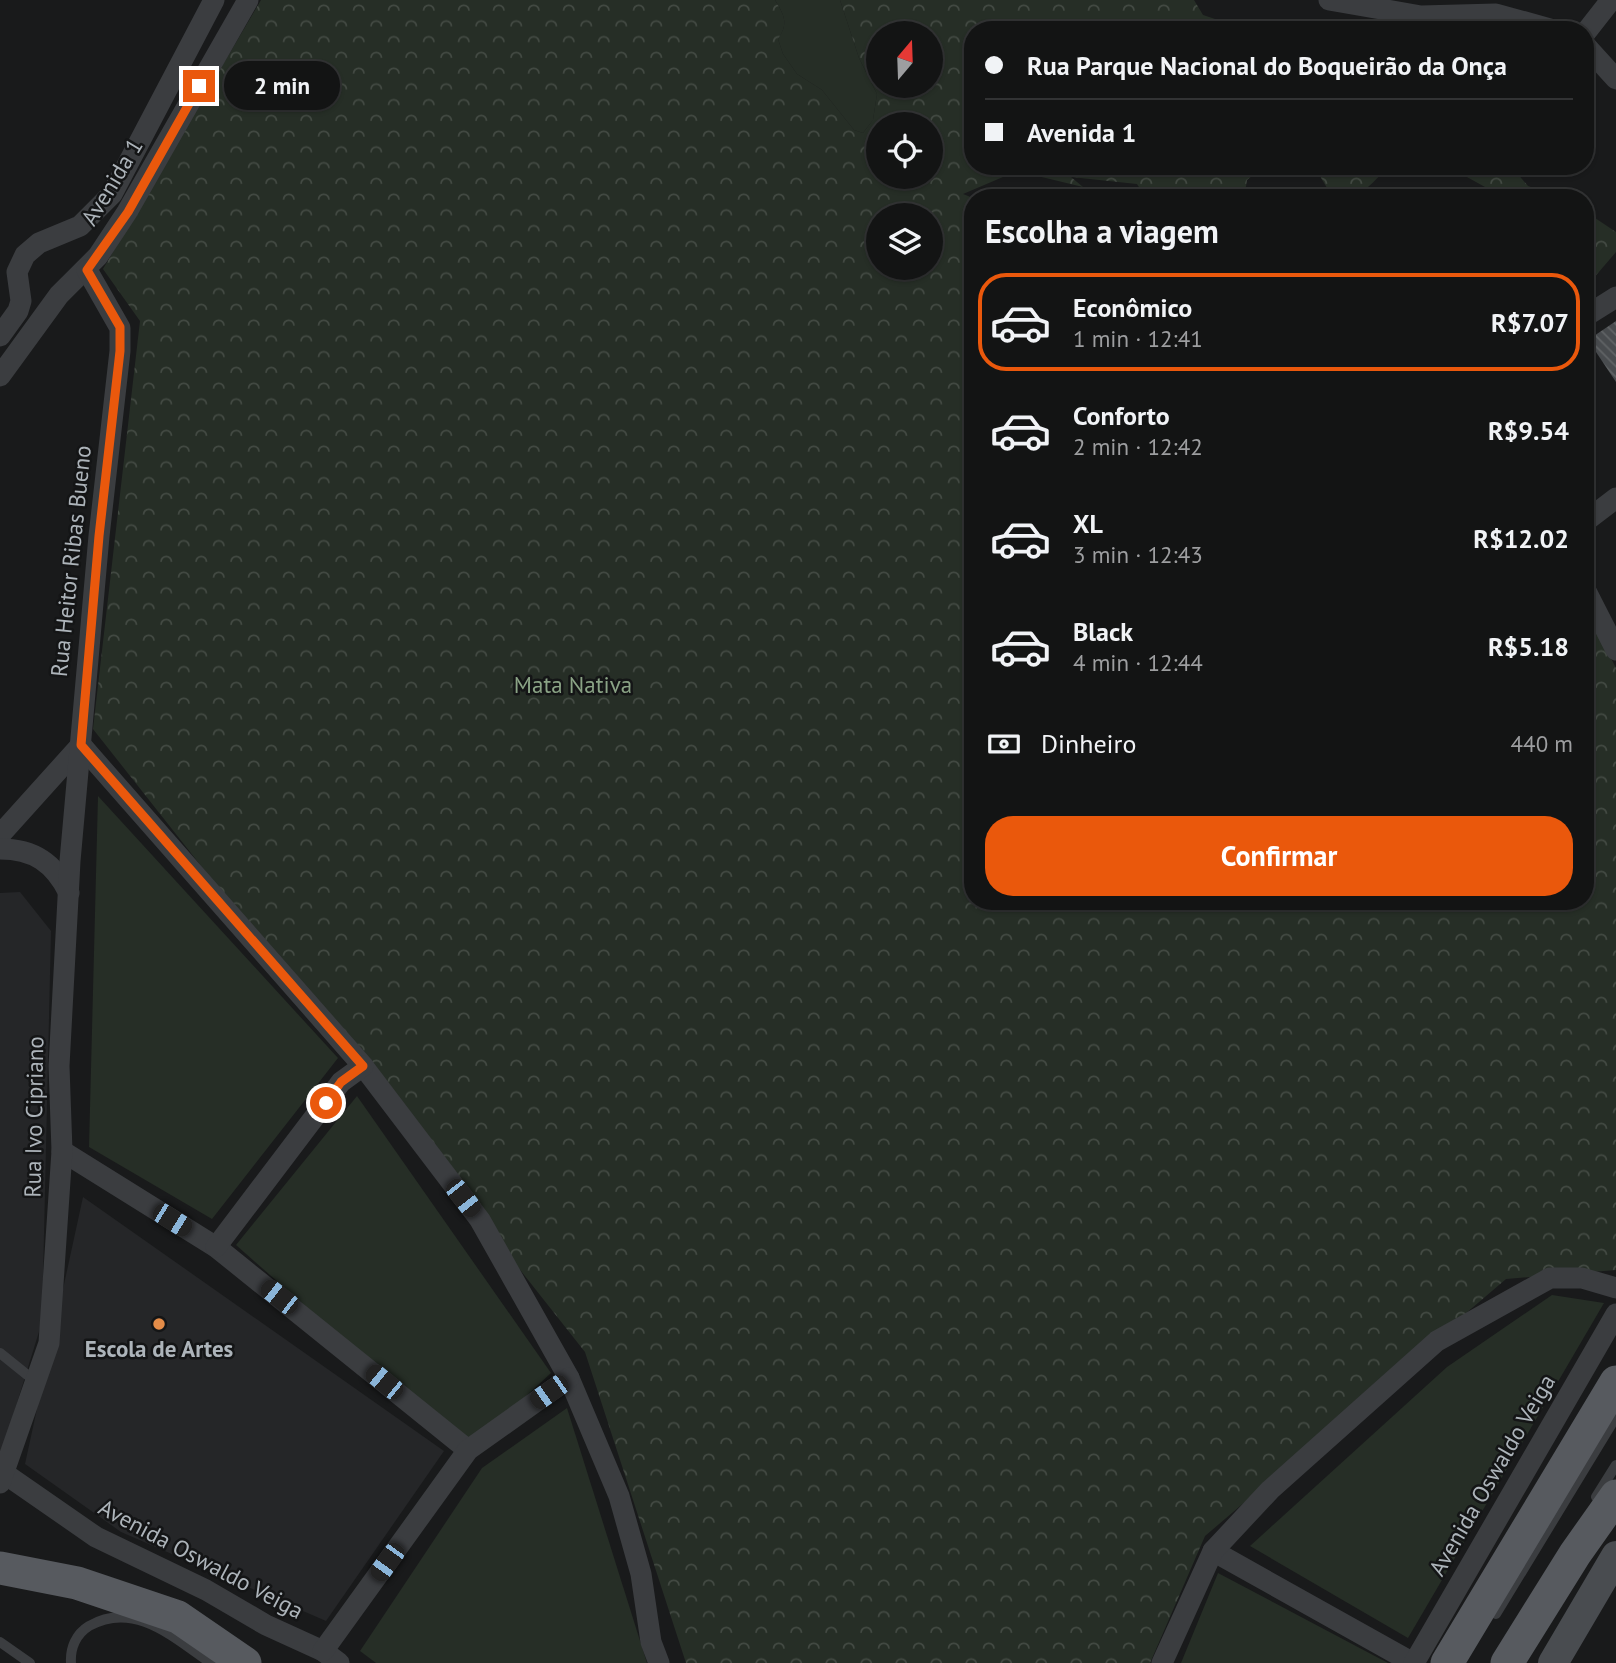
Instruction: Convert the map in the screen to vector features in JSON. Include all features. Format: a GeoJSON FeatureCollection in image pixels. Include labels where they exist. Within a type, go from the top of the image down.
{"type":"FeatureCollection","features":[{"type":"Feature","properties":{"kind":"main road"},"geometry":{"type":"LineString","coordinates":[[1447,1663],[1616,1381]]}},
{"type":"Feature","properties":{"kind":"main road"},"geometry":{"type":"LineString","coordinates":[[1507,1663],[1575,1553],[1616,1496]]}},
{"type":"Feature","properties":{"kind":"main road"},"geometry":{"type":"LineString","coordinates":[[1552,1663],[1616,1556]]}},
{"type":"Feature","properties":{"kind":"main road"},"geometry":{"type":"LineString","coordinates":[[0,1568],[77,1583],[178,1617],[245,1663]]}},
{"type":"Feature","properties":{"kind":"street","name":"Avenida 1"},"geometry":{"type":"LineString","coordinates":[[12,272],[31,248],[80,226],[112,194],[214,0]]}},
{"type":"Feature","properties":{"kind":"street","name":"Avenida 1"},"geometry":{"type":"LineString","coordinates":[[0,376],[59,295],[87,270],[128,212],[248,0]]}},
{"type":"Feature","properties":{"kind":"street"},"geometry":{"type":"LineString","coordinates":[[1329,0],[1496,15],[1519,21]]}},
{"type":"Feature","properties":{"kind":"street"},"geometry":{"type":"LineString","coordinates":[[1594,22],[1611,0]]}},
{"type":"Feature","properties":{"kind":"street"},"geometry":{"type":"LineString","coordinates":[[1594,55],[1616,79]]}},
{"type":"Feature","properties":{"kind":"street","name":"Rua Heitor Ribas Bueno"},"geometry":{"type":"LineString","coordinates":[[81,745],[120,339],[120,327],[111,308],[87,270]]}},
{"type":"Feature","properties":{"kind":"street"},"geometry":{"type":"LineString","coordinates":[[12,272],[32,294],[59,295]]}},
{"type":"Feature","properties":{"kind":"street"},"geometry":{"type":"LineString","coordinates":[[0,336],[18,312],[21,300],[12,272]]}},
{"type":"Feature","properties":{"kind":"street"},"geometry":{"type":"LineString","coordinates":[[1594,311],[1616,298]]}},
{"type":"Feature","properties":{"kind":"street"},"geometry":{"type":"LineString","coordinates":[[1594,515],[1616,498]]}},
{"type":"Feature","properties":{"kind":"street"},"geometry":{"type":"LineString","coordinates":[[1594,607],[1616,650]]}},
{"type":"Feature","properties":{"kind":"street"},"geometry":{"type":"LineString","coordinates":[[0,835],[81,745],[363,1066],[480,1220],[569,1378],[619,1496],[641,1574],[651,1643],[659,1663]]}},
{"type":"Feature","properties":{"kind":"street","name":"Rua Ivo Cipriano"},"geometry":{"type":"LineString","coordinates":[[3,1478],[49,1343],[62,1152],[59,1066],[81,745]]}},
{"type":"Feature","properties":{"kind":"street"},"geometry":{"type":"LineString","coordinates":[[0,849],[36,855],[51,864],[69,895]]}},
{"type":"Feature","properties":{"kind":"street"},"geometry":{"type":"LineString","coordinates":[[216,1247],[341,1082],[363,1066]]}},
{"type":"Feature","properties":{"kind":"street"},"geometry":{"type":"LineString","coordinates":[[62,1152],[216,1247],[468,1450]]}},
{"type":"Feature","properties":{"kind":"street"},"geometry":{"type":"LineString","coordinates":[[1162,1663],[1213,1551],[1270,1490],[1437,1341],[1550,1278],[1583,1278],[1616,1288]]}},
{"type":"Feature","properties":{"kind":"street","name":"Avenida Oswaldo Veiga"},"geometry":{"type":"LineString","coordinates":[[1413,1663],[1616,1314]]}},
{"type":"Feature","properties":{"kind":"street"},"geometry":{"type":"LineString","coordinates":[[331,1657],[468,1450],[569,1378]]}},
{"type":"Feature","properties":{"kind":"street","name":"Avenida Oswaldo Veiga"},"geometry":{"type":"LineString","coordinates":[[3,1478],[96,1537],[331,1657]]}},
{"type":"Feature","properties":{"kind":"street"},"geometry":{"type":"LineString","coordinates":[[1213,1551],[1413,1663]]}},
{"type":"Feature","properties":{"kind":"lane"},"geometry":{"type":"LineString","coordinates":[[0,1353],[36,1382]]}},
{"type":"Feature","properties":{"kind":"lane"},"geometry":{"type":"LineString","coordinates":[[1487,1628],[1616,1417]]}},
{"type":"Feature","properties":{"kind":"lane"},"geometry":{"type":"LineString","coordinates":[[1587,1512],[1616,1465]]}},
{"type":"Feature","properties":{"kind":"lane"},"geometry":{"type":"LineString","coordinates":[[1492,1663],[1565,1547]]}},
{"type":"Feature","properties":{"kind":"lane"},"geometry":{"type":"LineString","coordinates":[[71,1663],[75,1639],[85,1628],[101,1619],[123,1615],[139,1618],[211,1663]]}},
{"type":"Feature","properties":{"kind":"lane"},"geometry":{"type":"LineString","coordinates":[[0,1642],[30,1663]]}},
{"type":"Feature","properties":{"kind":"shaded area"},"geometry":{"type":"Polygon","coordinates":[[[20,892],[51,931],[42,1322],[0,1458],[0,893],[20,892]]]}},
{"type":"Feature","properties":{"kind":"shaded area","name":"Escola de Artes"},"geometry":{"type":"Polygon","coordinates":[[[83,1197],[444,1451],[326,1621],[121,1532],[25,1464],[83,1197]]]}},
{"type":"Feature","properties":{"kind":"green space","name":"Mata Nativa"},"geometry":{"type":"Polygon","coordinates":[[[261,0],[775,0],[784,19],[778,39],[783,54],[797,74],[822,90],[854,130],[863,133],[866,129],[866,189],[943,189],[943,112],[874,112],[876,98],[943,98],[943,21],[866,21],[866,72],[840,0],[1194,0],[1203,15],[1221,21],[964,21],[964,175],[1008,175],[975,189],[964,189],[963,194],[964,910],[1594,910],[1594,625],[1616,668],[1616,1270],[1506,1279],[1205,1536],[1150,1663],[686,1663],[585,1352],[93,729],[140,321],[103,269],[261,0]]]}},
{"type":"Feature","properties":{"kind":"green space"},"geometry":{"type":"Polygon","coordinates":[[[775,0],[840,0],[866,72],[866,98],[876,98],[874,112],[866,112],[866,129],[863,133],[854,130],[822,90],[797,74],[783,54],[778,39],[784,24],[781,10],[775,0]]]}},
{"type":"Feature","properties":{"kind":"green space"},"geometry":{"type":"Polygon","coordinates":[[[1034,175],[1253,175],[1247,180],[1246,189],[1140,189],[1137,184],[1071,177],[1083,187],[1034,175]]]}},
{"type":"Feature","properties":{"kind":"green space"},"geometry":{"type":"Polygon","coordinates":[[[1319,175],[1380,175],[1364,189],[1328,189],[1319,175]]]}},
{"type":"Feature","properties":{"kind":"green space"},"geometry":{"type":"Polygon","coordinates":[[[1463,175],[1519,175],[1528,186],[1536,189],[1489,189],[1463,175]]]}},
{"type":"Feature","properties":{"kind":"green space"},"geometry":{"type":"Polygon","coordinates":[[[1594,219],[1616,232],[1616,252],[1594,278],[1594,219]]]}},
{"type":"Feature","properties":{"kind":"green space"},"geometry":{"type":"Polygon","coordinates":[[[98,796],[338,1058],[212,1219],[89,1147],[98,796]]]}},
{"type":"Feature","properties":{"kind":"green space"},"geometry":{"type":"Polygon","coordinates":[[[357,1096],[551,1373],[468,1450],[236,1245],[357,1096]]]}},
{"type":"Feature","properties":{"kind":"green space"},"geometry":{"type":"Polygon","coordinates":[[[1552,1295],[1604,1303],[1408,1638],[1250,1546],[1447,1367],[1552,1295]]]}},
{"type":"Feature","properties":{"kind":"green space"},"geometry":{"type":"Polygon","coordinates":[[[567,1408],[647,1663],[376,1663],[360,1651],[482,1468],[567,1408]]]}},
{"type":"Feature","properties":{"kind":"green space"},"geometry":{"type":"Polygon","coordinates":[[[1218,1573],[1388,1663],[1181,1663],[1218,1573]]]}},
{"type":"Feature","properties":{"kind":"building"},"geometry":{"type":"Polygon","coordinates":[[[1616,321],[1616,382],[1594,349],[1594,336],[1616,321]]]}},
{"type":"Feature","properties":{"kind":"place","name":"Escola de Artes"},"geometry":{"type":"Point","coordinates":[159,1324]}},
{"type":"Feature","properties":{"kind":"route"},"geometry":{"type":"LineString","coordinates":[[199,86],[128,212],[87,270],[120,327],[120,351],[99,536],[81,745],[363,1066],[341,1082],[326,1103]]}}]}
